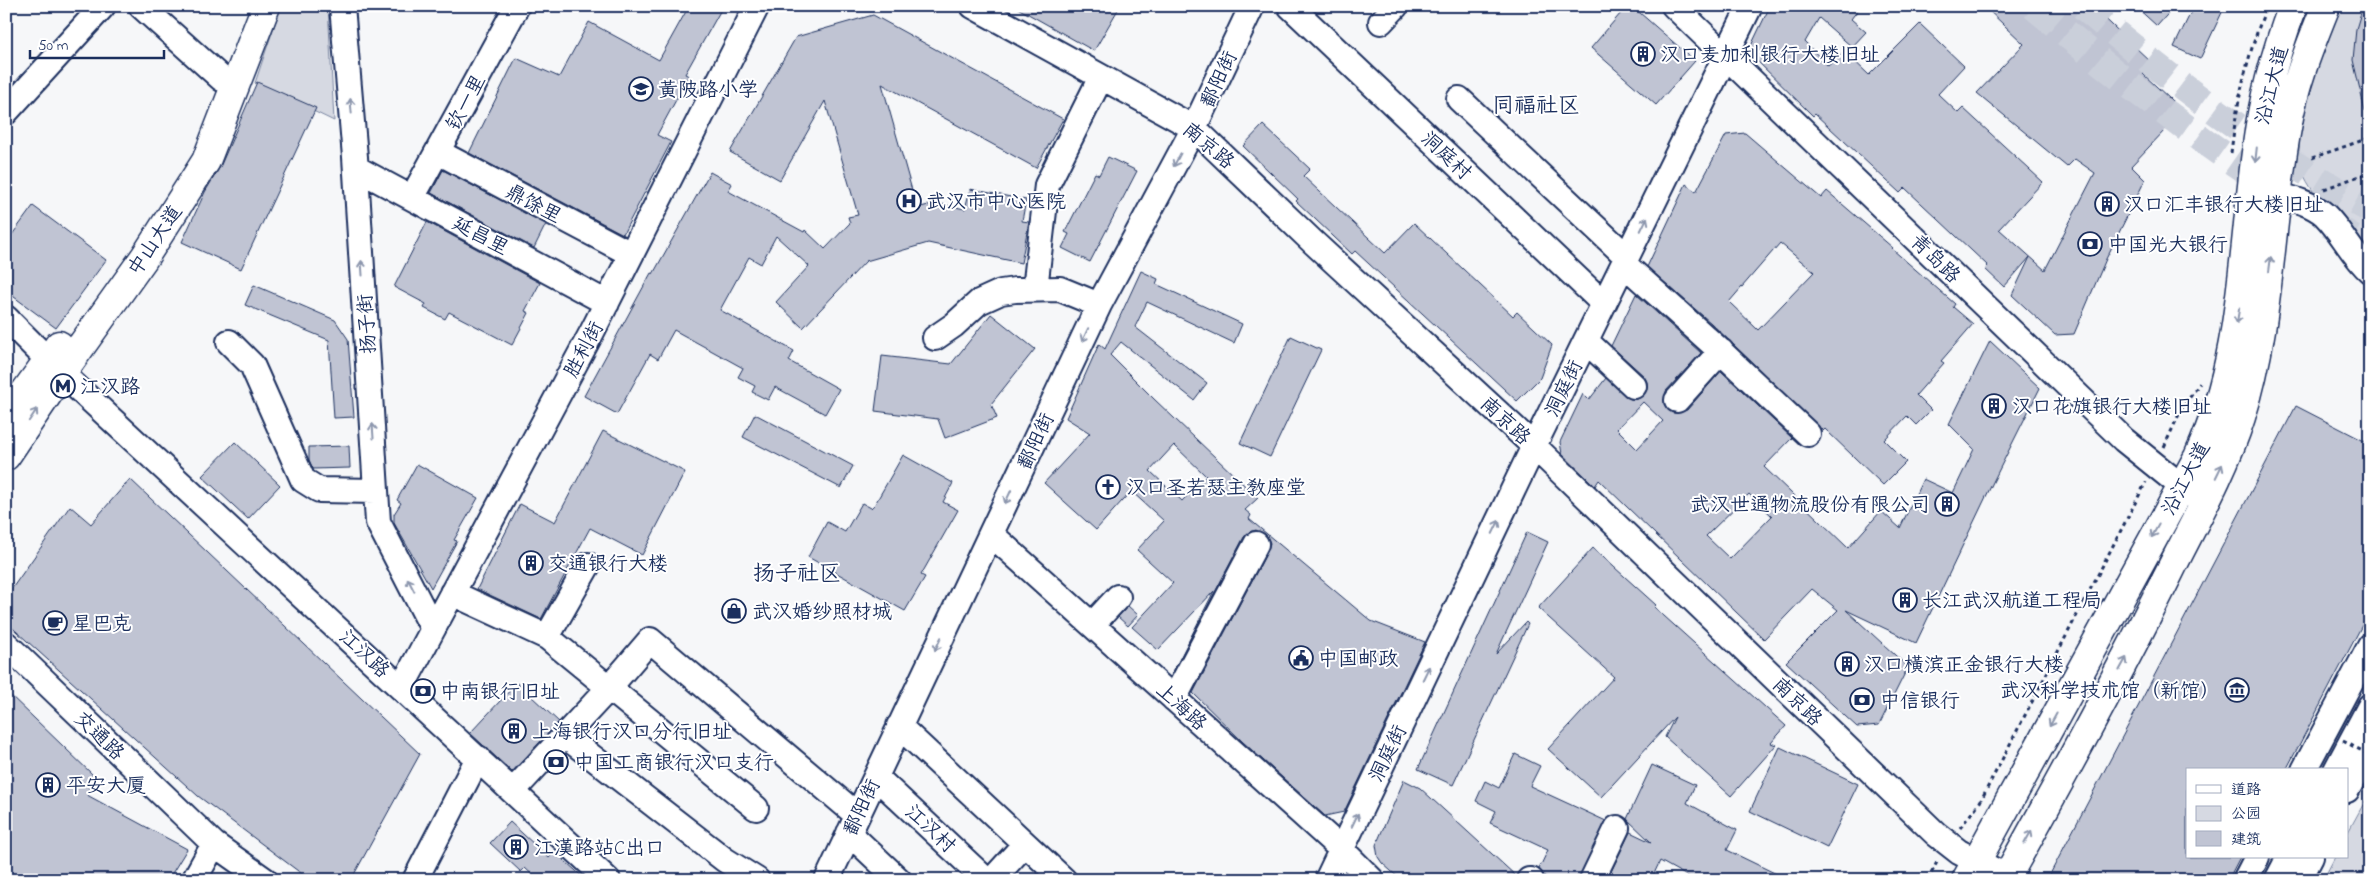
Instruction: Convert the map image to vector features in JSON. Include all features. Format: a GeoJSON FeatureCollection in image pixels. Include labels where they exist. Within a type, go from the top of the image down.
{"type":"FeatureCollection","features":[{"type":"Feature","properties":{"kind":"main road","name":"中山大道"},"geometry":{"type":"LineString","coordinates":[[6,456],[55,366],[189,157],[250,6]]}},
{"type":"Feature","properties":{"kind":"main road","name":"中山大道"},"geometry":{"type":"LineString","coordinates":[[6,418],[55,366],[144,258],[206,161],[266,6]]}},
{"type":"Feature","properties":{"kind":"main road","name":"沿江大道"},"geometry":{"type":"LineString","coordinates":[[1971,871],[2210,430],[2228,367],[2242,293],[2256,146],[2262,112],[2274,64],[2293,6]]}},
{"type":"Feature","properties":{"kind":"main road","name":"沿江大道"},"geometry":{"type":"LineString","coordinates":[[2006,878],[2127,658],[2230,447],[2253,376],[2264,314],[2286,130],[2310,46],[2326,6]]}},
{"type":"Feature","properties":{"kind":"street"},"geometry":{"type":"LineString","coordinates":[[6,112],[103,6]]}},
{"type":"Feature","properties":{"kind":"street"},"geometry":{"type":"LineString","coordinates":[[141,6],[222,79]]}},
{"type":"Feature","properties":{"kind":"street","name":"扬子街"},"geometry":{"type":"LineString","coordinates":[[342,6],[356,168],[378,522],[433,628]]}},
{"type":"Feature","properties":{"kind":"street","name":"钦一里"},"geometry":{"type":"LineString","coordinates":[[412,198],[517,6]]}},
{"type":"Feature","properties":{"kind":"street","name":"胜利街"},"geometry":{"type":"LineString","coordinates":[[402,687],[607,302],[757,6]]}},
{"type":"Feature","properties":{"kind":"street","name":"南京路"},"geometry":{"type":"LineString","coordinates":[[973,6],[1194,128],[1314,243],[1534,446],[1948,845],[1971,871],[2006,878]]}},
{"type":"Feature","properties":{"kind":"street","name":"鄱阳街"},"geometry":{"type":"LineString","coordinates":[[827,880],[1099,306],[1194,128],[1252,6]]}},
{"type":"Feature","properties":{"kind":"street","name":"洞庭村"},"geometry":{"type":"LineString","coordinates":[[1290,6],[1604,304]]}},
{"type":"Feature","properties":{"kind":"street","name":"青岛路"},"geometry":{"type":"LineString","coordinates":[[1674,6],[1727,55],[2100,418],[2144,457],[2203,503]]}},
{"type":"Feature","properties":{"kind":"street","name":"洞庭街"},"geometry":{"type":"LineString","coordinates":[[1327,880],[1534,446],[1750,6]]}},
{"type":"Feature","properties":{"kind":"street"},"geometry":{"type":"LineString","coordinates":[[1036,289],[1047,185],[1101,77]]}},
{"type":"Feature","properties":{"kind":"street"},"geometry":{"type":"LineString","coordinates":[[1459,99],[1625,261],[1808,434]]}},
{"type":"Feature","properties":{"kind":"street","name":"鼎馀里"},"geometry":{"type":"LineString","coordinates":[[438,152],[631,254]]}},
{"type":"Feature","properties":{"kind":"street","name":"延昌里"},"geometry":{"type":"LineString","coordinates":[[356,168],[607,302]]}},
{"type":"Feature","properties":{"kind":"street"},"geometry":{"type":"LineString","coordinates":[[2278,195],[2300,201],[2325,215],[2359,261],[2370,271]]}},
{"type":"Feature","properties":{"kind":"street"},"geometry":{"type":"LineString","coordinates":[[935,338],[954,325],[970,308],[988,298],[1015,290],[1060,290],[1099,306]]}},
{"type":"Feature","properties":{"kind":"street","name":"江汉路"},"geometry":{"type":"LineString","coordinates":[[6,318],[55,366],[608,880]]}},
{"type":"Feature","properties":{"kind":"street"},"geometry":{"type":"LineString","coordinates":[[1586,341],[1634,386]]}},
{"type":"Feature","properties":{"kind":"street"},"geometry":{"type":"LineString","coordinates":[[229,342],[252,364],[303,480],[320,490],[376,491]]}},
{"type":"Feature","properties":{"kind":"street"},"geometry":{"type":"LineString","coordinates":[[1677,400],[1721,352]]}},
{"type":"Feature","properties":{"kind":"street","name":"上海路"},"geometry":{"type":"LineString","coordinates":[[991,534],[1341,849],[1372,880]]}},
{"type":"Feature","properties":{"kind":"street"},"geometry":{"type":"LineString","coordinates":[[1174,699],[1256,544]]}},
{"type":"Feature","properties":{"kind":"street"},"geometry":{"type":"LineString","coordinates":[[547,637],[588,565]]}},
{"type":"Feature","properties":{"kind":"street"},"geometry":{"type":"LineString","coordinates":[[452,594],[547,637],[608,689],[756,808]]}},
{"type":"Feature","properties":{"kind":"street"},"geometry":{"type":"LineString","coordinates":[[1092,625],[1118,597]]}},
{"type":"Feature","properties":{"kind":"street"},"geometry":{"type":"LineString","coordinates":[[513,791],[608,689],[650,640],[853,824],[899,880]]}},
{"type":"Feature","properties":{"kind":"street","name":"交通路"},"geometry":{"type":"LineString","coordinates":[[6,644],[214,844],[265,880]]}},
{"type":"Feature","properties":{"kind":"street"},"geometry":{"type":"LineString","coordinates":[[2305,768],[2370,646]]}},
{"type":"Feature","properties":{"kind":"street"},"geometry":{"type":"LineString","coordinates":[[2337,768],[2370,706]]}},
{"type":"Feature","properties":{"kind":"street"},"geometry":{"type":"LineString","coordinates":[[899,726],[1064,880]]}},
{"type":"Feature","properties":{"kind":"street"},"geometry":{"type":"LineString","coordinates":[[564,736],[726,860],[756,880]]}},
{"type":"Feature","properties":{"kind":"street"},"geometry":{"type":"LineString","coordinates":[[2348,788],[2370,748]]}},
{"type":"Feature","properties":{"kind":"street"},"geometry":{"type":"LineString","coordinates":[[415,880],[478,758]]}},
{"type":"Feature","properties":{"kind":"street","name":"江汉村"},"geometry":{"type":"LineString","coordinates":[[876,776],[986,880]]}},
{"type":"Feature","properties":{"kind":"street"},"geometry":{"type":"LineString","coordinates":[[1592,880],[1617,828]]}},
{"type":"Feature","properties":{"kind":"street"},"geometry":{"type":"LineString","coordinates":[[194,880],[214,844]]}},
{"type":"Feature","properties":{"kind":"street"},"geometry":{"type":"LineString","coordinates":[[992,880],[1025,844]]}},
{"type":"Feature","properties":{"kind":"street"},"geometry":{"type":"LineString","coordinates":[[2245,880],[2256,858]]}},
{"type":"Feature","properties":{"kind":"street"},"geometry":{"type":"LineString","coordinates":[[2277,880],[2288,858]]}},
{"type":"Feature","properties":{"kind":"street"},"geometry":{"type":"LineString","coordinates":[[2299,880],[2310,858]]}},
{"type":"Feature","properties":{"kind":"path"},"geometry":{"type":"LineString","coordinates":[[2312,158],[2369,138],[2370,140]]}},
{"type":"Feature","properties":{"kind":"path"},"geometry":{"type":"LineString","coordinates":[[2324,189],[2370,172]]}},
{"type":"Feature","properties":{"kind":"path"},"geometry":{"type":"LineString","coordinates":[[2343,741],[2370,755]]}},
{"type":"Feature","properties":{"kind":"green space"},"geometry":{"type":"Polygon","coordinates":[[[281,6],[328,6],[334,121],[255,83],[281,6]]]}},
{"type":"Feature","properties":{"kind":"green space"},"geometry":{"type":"Polygon","coordinates":[[[2340,6],[2370,6],[2370,255],[2358,249],[2310,187],[2301,168],[2299,153],[2300,133],[2310,87],[2340,6]]]}},
{"type":"Feature","properties":{"kind":"green space"},"geometry":{"type":"Polygon","coordinates":[[[2370,792],[2370,866],[2362,880],[2323,880],[2334,858],[2348,858],[2348,832],[2370,792]]]}},
{"type":"Feature","properties":{"kind":"building"},"geometry":{"type":"Polygon","coordinates":[[[689,6],[723,6],[685,74],[689,76],[657,135],[671,142],[623,234],[469,153],[516,58],[559,77],[589,22],[659,60],[689,6]]]}},
{"type":"Feature","properties":{"kind":"building"},"geometry":{"type":"Polygon","coordinates":[[[1014,6],[1120,6],[1094,51],[1014,6]]]}},
{"type":"Feature","properties":{"kind":"building","name":"汉口麦加利银行大楼旧址"},"geometry":{"type":"Polygon","coordinates":[[[1627,6],[1632,6],[1695,61],[1656,105],[1591,48],[1627,6]]]}},
{"type":"Feature","properties":{"kind":"building"},"geometry":{"type":"Polygon","coordinates":[[[1770,6],[1861,6],[1851,19],[1866,32],[1852,47],[1819,18],[1805,42],[1828,66],[1844,51],[1869,75],[1920,24],[1964,66],[1938,94],[1958,113],[1963,108],[2043,182],[1999,229],[2045,270],[2095,173],[2075,159],[2067,167],[1977,93],[2024,44],[1984,6],[2092,6],[2153,64],[2143,74],[2183,111],[2131,166],[2145,180],[2106,259],[2074,334],[2055,335],[2012,295],[2030,257],[2004,287],[1985,269],[1988,266],[1905,188],[1900,193],[1815,114],[1813,116],[1748,52],[1770,6]]]}},
{"type":"Feature","properties":{"kind":"building"},"geometry":{"type":"Polygon","coordinates":[[[2135,6],[2175,6],[2157,26],[2135,6]]]}},
{"type":"Feature","properties":{"kind":"building"},"geometry":{"type":"Polygon","coordinates":[[[2194,6],[2225,6],[2200,59],[2174,47],[2194,6]]]}},
{"type":"Feature","properties":{"kind":"building"},"geometry":{"type":"Polygon","coordinates":[[[2363,6],[2370,6],[2370,110],[2365,111],[2353,60],[2356,29],[2363,6]]]}},
{"type":"Feature","properties":{"kind":"building"},"geometry":{"type":"Polygon","coordinates":[[[873,15],[1063,119],[1036,168],[882,84],[917,208],[936,203],[965,209],[970,189],[1026,200],[1022,221],[1029,222],[1021,263],[928,243],[866,261],[803,328],[776,302],[809,266],[776,236],[761,264],[749,257],[720,310],[794,351],[789,361],[839,389],[825,414],[775,387],[768,400],[752,392],[755,386],[738,377],[743,368],[674,330],[658,359],[650,354],[617,414],[584,396],[651,273],[653,274],[710,172],[732,184],[728,191],[804,232],[805,230],[825,249],[850,223],[848,217],[858,215],[825,101],[780,180],[730,152],[796,37],[873,15]]]}},
{"type":"Feature","properties":{"kind":"building"},"geometry":{"type":"Polygon","coordinates":[[[257,82],[316,108],[241,269],[182,242],[205,192],[220,167],[257,82]]]}},
{"type":"Feature","properties":{"kind":"building"},"geometry":{"type":"Polygon","coordinates":[[[1263,125],[1310,169],[1303,176],[1385,253],[1414,223],[1513,316],[1517,312],[1552,345],[1540,378],[1517,401],[1355,251],[1352,254],[1296,201],[1298,199],[1243,146],[1263,125]]]}},
{"type":"Feature","properties":{"kind":"building"},"geometry":{"type":"Polygon","coordinates":[[[1745,133],[1821,198],[1827,191],[1955,304],[1953,307],[1973,324],[1941,361],[1944,363],[1916,395],[1931,410],[1916,425],[1907,416],[1884,440],[1906,462],[1883,485],[1825,429],[1823,431],[1711,323],[1647,267],[1686,184],[1696,192],[1726,135],[1745,133]],[[1780,243],[1729,302],[1758,330],[1814,272],[1780,243]]]}},
{"type":"Feature","properties":{"kind":"building"},"geometry":{"type":"Polygon","coordinates":[[[1108,157],[1137,171],[1090,262],[1062,248],[1069,234],[1065,232],[1095,173],[1099,175],[1108,157]]]}},
{"type":"Feature","properties":{"kind":"building"},"geometry":{"type":"Polygon","coordinates":[[[443,170],[546,224],[534,248],[431,193],[443,170]]]}},
{"type":"Feature","properties":{"kind":"building"},"geometry":{"type":"Polygon","coordinates":[[[33,206],[106,260],[56,328],[6,291],[6,243],[33,206]]]}},
{"type":"Feature","properties":{"kind":"building"},"geometry":{"type":"Polygon","coordinates":[[[427,222],[540,283],[525,311],[529,313],[512,345],[449,312],[445,319],[424,308],[426,304],[394,287],[427,222]]]}},
{"type":"Feature","properties":{"kind":"building"},"geometry":{"type":"Polygon","coordinates":[[[1141,271],[1158,279],[1156,284],[1242,324],[1234,343],[1147,302],[1135,327],[1207,383],[1194,400],[1121,342],[1110,355],[1258,498],[1245,510],[1251,515],[1249,519],[1371,621],[1425,642],[1344,812],[1325,816],[1243,742],[1193,693],[1268,550],[1270,543],[1267,536],[1256,530],[1249,532],[1244,537],[1173,672],[1214,591],[1158,650],[1132,627],[1173,583],[1137,550],[1164,521],[1131,491],[1096,530],[1044,483],[1090,433],[1066,418],[1099,344],[1105,349],[1141,271]],[[1174,445],[1150,471],[1182,501],[1206,476],[1174,445]]]}},
{"type":"Feature","properties":{"kind":"building"},"geometry":{"type":"Polygon","coordinates":[[[254,285],[335,320],[348,339],[354,417],[334,418],[329,340],[245,305],[254,285]]]}},
{"type":"Feature","properties":{"kind":"building"},"geometry":{"type":"Polygon","coordinates":[[[1636,294],[1701,353],[1666,391],[1664,404],[1668,410],[1675,413],[1687,410],[1721,371],[1792,438],[1764,467],[1848,548],[1881,511],[1900,528],[1923,479],[1953,493],[1974,449],[1949,424],[1990,341],[2040,388],[1916,643],[1846,610],[1908,667],[1879,725],[1857,727],[1786,662],[1838,610],[1812,589],[1764,639],[1599,480],[1595,486],[1562,454],[1560,442],[1583,394],[1589,400],[1606,378],[1630,399],[1638,399],[1647,390],[1647,382],[1644,376],[1611,346],[1636,294]],[[1643,402],[1617,429],[1637,449],[1663,421],[1643,402]],[[1749,494],[1706,536],[1730,559],[1772,516],[1749,494]]]}},
{"type":"Feature","properties":{"kind":"building"},"geometry":{"type":"Polygon","coordinates":[[[991,314],[1035,349],[991,404],[997,418],[945,438],[938,419],[875,411],[882,356],[951,364],[991,314]]]}},
{"type":"Feature","properties":{"kind":"building"},"geometry":{"type":"Polygon","coordinates":[[[1291,336],[1321,350],[1270,457],[1240,443],[1291,336]]]}},
{"type":"Feature","properties":{"kind":"building","name":"武汉科学技术馆（新馆）"},"geometry":{"type":"Polygon","coordinates":[[[2296,406],[2370,444],[2370,610],[2287,768],[2186,768],[2186,858],[2239,858],[2228,880],[2047,880],[2296,406]]]}},
{"type":"Feature","properties":{"kind":"building"},"geometry":{"type":"Polygon","coordinates":[[[755,414],[853,466],[841,488],[743,437],[755,414]]]}},
{"type":"Feature","properties":{"kind":"building"},"geometry":{"type":"Polygon","coordinates":[[[603,431],[685,472],[642,555],[590,528],[541,619],[477,589],[520,504],[555,522],[603,431]]]}},
{"type":"Feature","properties":{"kind":"building"},"geometry":{"type":"Polygon","coordinates":[[[235,442],[280,485],[248,519],[202,476],[235,442]]]}},
{"type":"Feature","properties":{"kind":"building"},"geometry":{"type":"Polygon","coordinates":[[[349,446],[350,468],[313,469],[309,460],[309,447],[349,446]]]}},
{"type":"Feature","properties":{"kind":"building"},"geometry":{"type":"Polygon","coordinates":[[[903,455],[953,483],[943,502],[958,510],[921,575],[925,577],[905,611],[808,557],[827,522],[845,532],[862,503],[871,508],[875,504],[903,455]]]}},
{"type":"Feature","properties":{"kind":"building"},"geometry":{"type":"Polygon","coordinates":[[[417,464],[478,498],[454,540],[457,541],[431,588],[394,523],[394,514],[401,503],[397,500],[417,464]]]}},
{"type":"Feature","properties":{"kind":"building"},"geometry":{"type":"Polygon","coordinates":[[[130,479],[420,754],[351,880],[310,880],[198,796],[6,622],[6,597],[70,506],[91,524],[130,479]]]}},
{"type":"Feature","properties":{"kind":"building"},"geometry":{"type":"Polygon","coordinates":[[[1527,532],[1548,542],[1496,654],[1526,622],[1528,624],[1453,785],[1418,769],[1527,532]]]}},
{"type":"Feature","properties":{"kind":"building"},"geometry":{"type":"Polygon","coordinates":[[[1593,548],[1656,605],[1654,607],[1786,726],[1771,743],[1776,745],[1731,796],[1665,737],[1675,717],[1601,797],[1548,749],[1614,677],[1538,608],[1593,548]]]}},
{"type":"Feature","properties":{"kind":"building"},"geometry":{"type":"Polygon","coordinates":[[[1128,606],[1138,615],[1128,626],[1118,617],[1128,606]]]}},
{"type":"Feature","properties":{"kind":"building","name":"上海银行汉口分行旧址"},"geometry":{"type":"Polygon","coordinates":[[[517,683],[559,722],[512,772],[470,733],[517,683]]]}},
{"type":"Feature","properties":{"kind":"building","name":"平安大厦"},"geometry":{"type":"Polygon","coordinates":[[[6,691],[93,775],[87,795],[187,849],[168,880],[6,880],[6,691]]]}},
{"type":"Feature","properties":{"kind":"building"},"geometry":{"type":"Polygon","coordinates":[[[1780,747],[1858,784],[1827,848],[1750,811],[1780,747]]]}},
{"type":"Feature","properties":{"kind":"building"},"geometry":{"type":"Polygon","coordinates":[[[1515,754],[1540,766],[1530,786],[1606,821],[1578,880],[1552,880],[1544,876],[1539,869],[1548,850],[1490,823],[1496,811],[1476,801],[1485,781],[1499,788],[1515,754]]]}},
{"type":"Feature","properties":{"kind":"building"},"geometry":{"type":"Polygon","coordinates":[[[1652,765],[1695,785],[1687,803],[1737,830],[1727,850],[1789,880],[1694,880],[1660,861],[1651,880],[1607,880],[1630,832],[1651,842],[1627,819],[1652,765]]]}},
{"type":"Feature","properties":{"kind":"building"},"geometry":{"type":"Polygon","coordinates":[[[1404,780],[1420,788],[1516,876],[1515,880],[1401,880],[1382,863],[1378,857],[1376,845],[1404,780]]]}},
{"type":"Feature","properties":{"kind":"building"},"geometry":{"type":"Polygon","coordinates":[[[510,822],[549,858],[555,852],[586,880],[538,880],[525,868],[521,872],[490,843],[510,822]]]}},
{"type":"Feature","properties":{"kind":"tunnel"},"geometry":{"type":"LineString","coordinates":[[2034,6],[2150,101],[2271,187]]}},
{"type":"Feature","properties":{"kind":"tunnel"},"geometry":{"type":"LineString","coordinates":[[2083,6],[2151,62],[2221,115],[2294,164],[2370,209]]}},
{"type":"Feature","properties":{"kind":"tunnel"},"geometry":{"type":"LineString","coordinates":[[2329,224],[2370,247]]}},
{"type":"Feature","properties":{"kind":"place","name":"汉口麦加利银行大楼旧址"},"geometry":{"type":"Point","coordinates":[1643,54]}},
{"type":"Feature","properties":{"kind":"place","name":"黄陂路小学"},"geometry":{"type":"Point","coordinates":[641,89]}},
{"type":"Feature","properties":{"kind":"place","name":"武汉市中心医院"},"geometry":{"type":"Point","coordinates":[909,201]}},
{"type":"Feature","properties":{"kind":"place","name":"汉口汇丰银行大楼旧址"},"geometry":{"type":"Point","coordinates":[2107,204]}},
{"type":"Feature","properties":{"kind":"place","name":"中国光大银行"},"geometry":{"type":"Point","coordinates":[2090,244]}},
{"type":"Feature","properties":{"kind":"place","name":"江汉路"},"geometry":{"type":"Point","coordinates":[63,386]}},
{"type":"Feature","properties":{"kind":"place","name":"汉口花旗银行大楼旧址"},"geometry":{"type":"Point","coordinates":[1994,406]}},
{"type":"Feature","properties":{"kind":"place","name":"汉口圣若瑟主教座堂"},"geometry":{"type":"Point","coordinates":[1108,487]}},
{"type":"Feature","properties":{"kind":"place","name":"武汉世通物流股份有限公司"},"geometry":{"type":"Point","coordinates":[1947,504]}},
{"type":"Feature","properties":{"kind":"place","name":"交通银行大楼"},"geometry":{"type":"Point","coordinates":[531,563]}},
{"type":"Feature","properties":{"kind":"place","name":"长江武汉航道工程局"},"geometry":{"type":"Point","coordinates":[1905,600]}},
{"type":"Feature","properties":{"kind":"place","name":"武汉婚纱照材城"},"geometry":{"type":"Point","coordinates":[734,611]}},
{"type":"Feature","properties":{"kind":"place","name":"星巴克"},"geometry":{"type":"Point","coordinates":[55,623]}},
{"type":"Feature","properties":{"kind":"place","name":"中国邮政"},"geometry":{"type":"Point","coordinates":[1301,658]}},
{"type":"Feature","properties":{"kind":"place","name":"汉口横滨正金银行大楼"},"geometry":{"type":"Point","coordinates":[1847,664]}},
{"type":"Feature","properties":{"kind":"place","name":"武汉科学技术馆（新馆）"},"geometry":{"type":"Point","coordinates":[2237,690]}},
{"type":"Feature","properties":{"kind":"place","name":"中南银行旧址"},"geometry":{"type":"Point","coordinates":[423,691]}},
{"type":"Feature","properties":{"kind":"place","name":"中信银行"},"geometry":{"type":"Point","coordinates":[1862,700]}},
{"type":"Feature","properties":{"kind":"place","name":"上海银行汉口分行旧址"},"geometry":{"type":"Point","coordinates":[514,731]}},
{"type":"Feature","properties":{"kind":"place","name":"中国工商银行汉口支行"},"geometry":{"type":"Point","coordinates":[556,762]}},
{"type":"Feature","properties":{"kind":"place","name":"平安大厦"},"geometry":{"type":"Point","coordinates":[48,785]}},
{"type":"Feature","properties":{"kind":"place","name":"江漢路站C出口"},"geometry":{"type":"Point","coordinates":[516,847]}},
{"type":"Feature","properties":{"kind":"district","name":"同福社区"},"geometry":{"type":"Point","coordinates":[1536,104]}},
{"type":"Feature","properties":{"kind":"district","name":"扬子社区"},"geometry":{"type":"Point","coordinates":[797,572]}}]}
